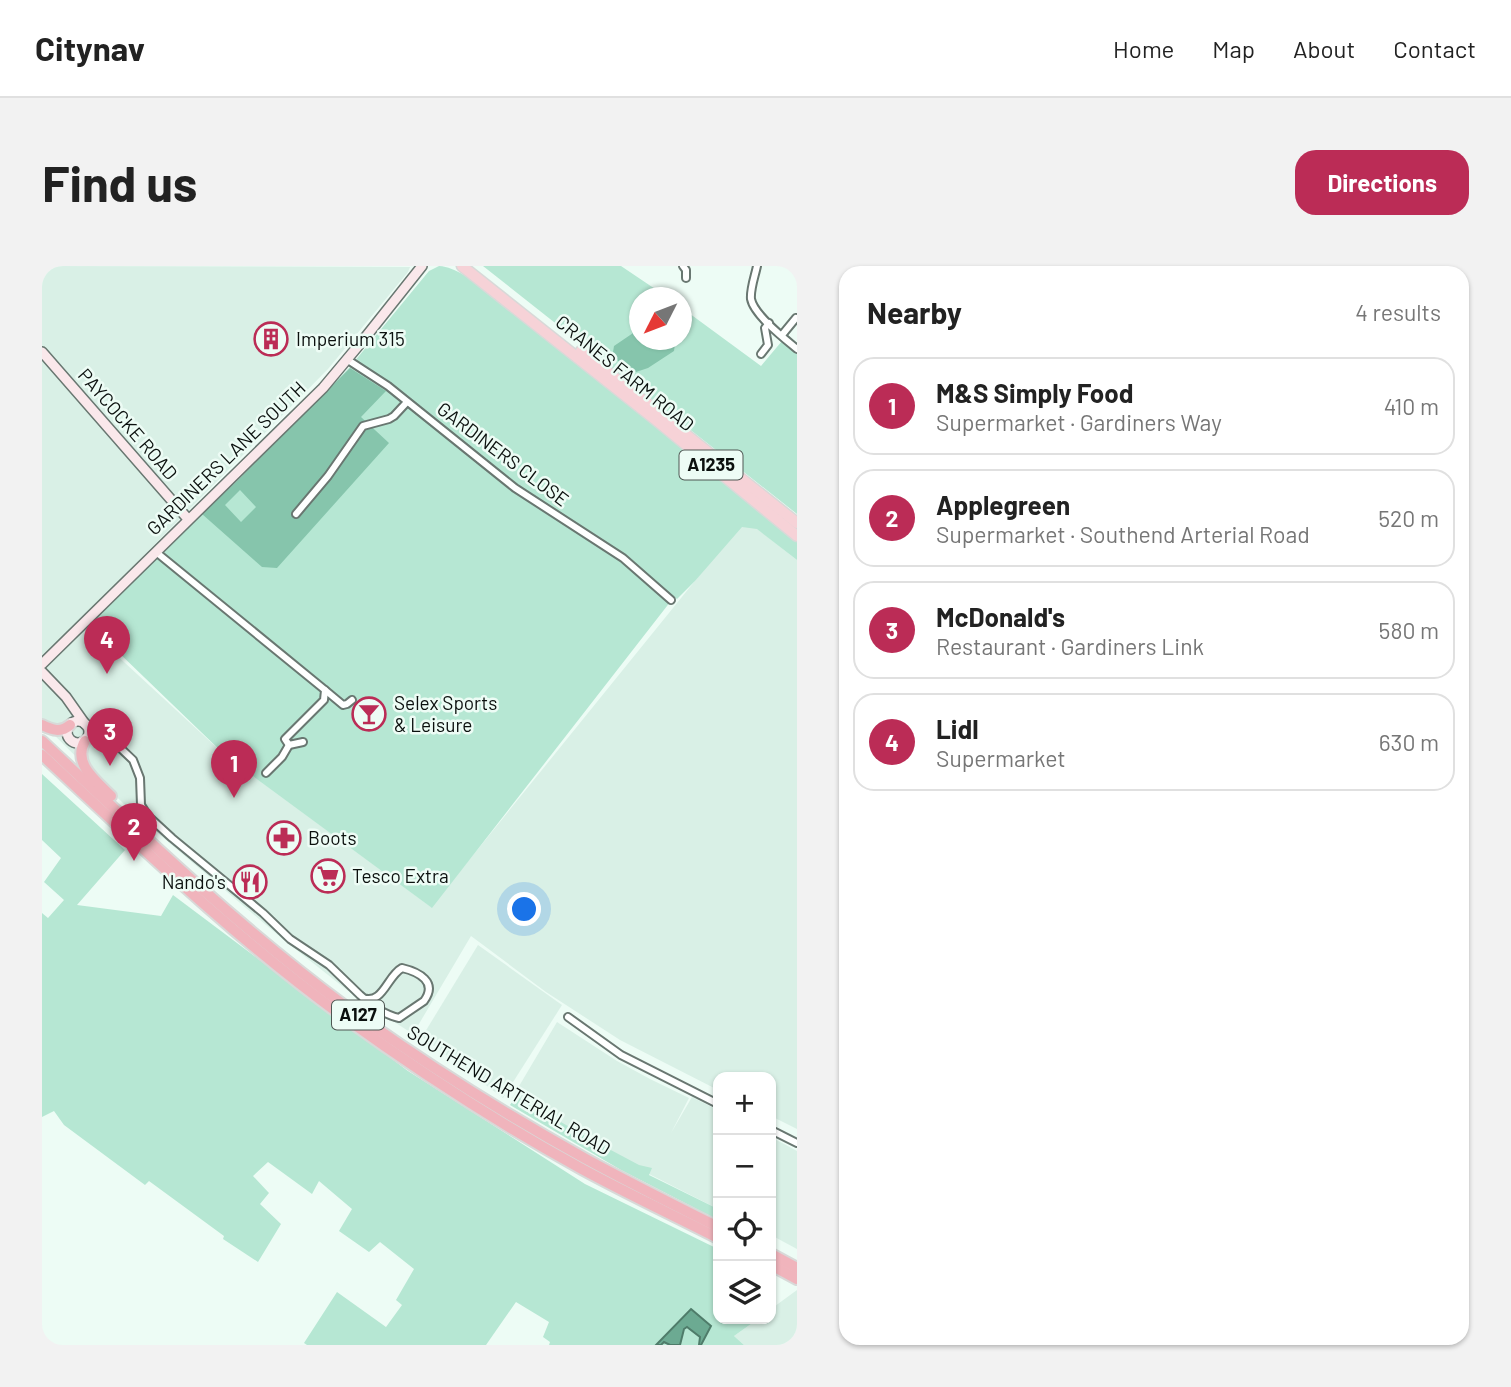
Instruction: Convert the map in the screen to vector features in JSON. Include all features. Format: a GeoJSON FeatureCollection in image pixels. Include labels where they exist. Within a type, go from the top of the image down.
{"type":"FeatureCollection","features":[{"type":"Feature","properties":{"kind":"highway"},"geometry":{"type":"LineString","coordinates":[[42,725],[60,731],[70,725]]}},
{"type":"Feature","properties":{"kind":"highway","name":"SOUTHEND ARTERIAL ROAD"},"geometry":{"type":"LineString","coordinates":[[42,741],[203,891],[344,1005],[502,1111],[587,1160],[713,1224]]}},
{"type":"Feature","properties":{"kind":"highway","name":"A127"},"geometry":{"type":"LineString","coordinates":[[85,741],[80,754],[89,774],[203,891]]}},
{"type":"Feature","properties":{"kind":"highway","name":"SOUTHEND ARTERIAL ROAD"},"geometry":{"type":"LineString","coordinates":[[42,756],[190,892],[262,954],[339,1013],[496,1119],[582,1169],[713,1235]]}},
{"type":"Feature","properties":{"kind":"highway"},"geometry":{"type":"LineString","coordinates":[[776,1257],[797,1268]]}},
{"type":"Feature","properties":{"kind":"highway"},"geometry":{"type":"LineString","coordinates":[[776,1268],[797,1279]]}},
{"type":"Feature","properties":{"kind":"main road","name":"A1235"},"geometry":{"type":"LineString","coordinates":[[456,266],[482,281]]}},
{"type":"Feature","properties":{"kind":"main road","name":"CRANES FARM ROAD"},"geometry":{"type":"LineString","coordinates":[[462,266],[678,437],[797,536]]}},
{"type":"Feature","properties":{"kind":"main road","name":"CRANES FARM ROAD"},"geometry":{"type":"LineString","coordinates":[[473,266],[797,523]]}},
{"type":"Feature","properties":{"kind":"street","name":"GARDINERS LANE SOUTH"},"geometry":{"type":"LineString","coordinates":[[42,664],[323,388],[422,266]]}},
{"type":"Feature","properties":{"kind":"street"},"geometry":{"type":"LineString","coordinates":[[683,266],[686,278]]}},
{"type":"Feature","properties":{"kind":"street"},"geometry":{"type":"LineString","coordinates":[[757,266],[751,298],[754,306],[797,349]]}},
{"type":"Feature","properties":{"kind":"street"},"geometry":{"type":"LineString","coordinates":[[782,335],[796,318]]}},
{"type":"Feature","properties":{"kind":"street"},"geometry":{"type":"LineString","coordinates":[[761,354],[768,345],[765,328],[769,323]]}},
{"type":"Feature","properties":{"kind":"street","name":"PAYCOCKE ROAD"},"geometry":{"type":"LineString","coordinates":[[42,352],[188,519]]}},
{"type":"Feature","properties":{"kind":"street","name":"GARDINERS CLOSE"},"geometry":{"type":"LineString","coordinates":[[348,359],[388,386],[514,487],[623,558],[671,600]]}},
{"type":"Feature","properties":{"kind":"street"},"geometry":{"type":"LineString","coordinates":[[296,514],[328,476],[363,426],[389,419],[407,402]]}},
{"type":"Feature","properties":{"kind":"street"},"geometry":{"type":"LineString","coordinates":[[156,552],[343,705],[352,700]]}},
{"type":"Feature","properties":{"kind":"street"},"geometry":{"type":"LineString","coordinates":[[42,672],[63,693],[85,724],[89,732],[85,741]]}},
{"type":"Feature","properties":{"kind":"street"},"geometry":{"type":"LineString","coordinates":[[289,745],[285,739],[324,700],[325,690]]}},
{"type":"Feature","properties":{"kind":"street"},"geometry":{"type":"LineString","coordinates":[[70,702],[74,716],[67,731],[70,740],[76,743],[99,735],[113,741]]}},
{"type":"Feature","properties":{"kind":"street"},"geometry":{"type":"LineString","coordinates":[[70,725],[76,722],[85,724],[113,741],[129,755],[136,764],[140,778],[141,804],[148,816],[290,939],[329,965],[363,998],[385,1013],[399,1018],[427,999],[429,994],[425,979],[420,974],[402,968],[376,998],[363,998]]}},
{"type":"Feature","properties":{"kind":"street"},"geometry":{"type":"LineString","coordinates":[[266,773],[282,757],[289,745],[303,742]]}},
{"type":"Feature","properties":{"kind":"street"},"geometry":{"type":"LineString","coordinates":[[568,1017],[621,1055],[713,1101]]}},
{"type":"Feature","properties":{"kind":"street"},"geometry":{"type":"LineString","coordinates":[[776,1132],[797,1143]]}},
{"type":"Feature","properties":{"kind":"shaded area"},"geometry":{"type":"Polygon","coordinates":[[[42,266],[410,267],[328,369],[80,620],[42,655],[42,266]]]}},
{"type":"Feature","properties":{"kind":"shaded area"},"geometry":{"type":"Polygon","coordinates":[[[439,266],[458,272],[486,290],[662,430],[797,541],[797,560],[757,529],[742,527],[695,581],[677,599],[674,597],[432,908],[227,757],[89,624],[349,368],[429,271],[439,266]]]}},
{"type":"Feature","properties":{"kind":"shaded area"},"geometry":{"type":"Polygon","coordinates":[[[483,266],[621,266],[652,287],[629,287],[629,350],[692,350],[692,315],[761,366],[782,341],[797,353],[797,514],[483,266]]]}},
{"type":"Feature","properties":{"kind":"shaded area"},"geometry":{"type":"Polygon","coordinates":[[[629,336],[629,350],[674,350],[648,368],[636,372],[618,361],[613,352],[614,346],[629,336]]]}},
{"type":"Feature","properties":{"kind":"shaded area"},"geometry":{"type":"Polygon","coordinates":[[[350,368],[386,391],[361,417],[389,443],[277,568],[262,567],[202,514],[350,368]],[[240,490],[225,505],[241,522],[256,507],[240,490]]]}},
{"type":"Feature","properties":{"kind":"shaded area"},"geometry":{"type":"Polygon","coordinates":[[[745,519],[797,560],[797,1129],[776,1118],[776,1072],[713,1072],[713,1087],[620,1040],[546,992],[471,936],[413,1034],[357,998],[279,936],[127,807],[42,723],[42,669],[86,627],[227,757],[431,907],[745,519]]]}},
{"type":"Feature","properties":{"kind":"shaded area"},"geometry":{"type":"Polygon","coordinates":[[[42,774],[125,850],[77,905],[161,916],[173,895],[408,1071],[585,1184],[713,1247],[713,1324],[751,1324],[734,1336],[744,1345],[549,1345],[550,1342],[543,1337],[549,1322],[516,1302],[486,1345],[304,1343],[337,1292],[386,1327],[402,1305],[396,1300],[414,1269],[380,1242],[369,1252],[339,1231],[352,1209],[319,1181],[312,1194],[268,1162],[253,1176],[269,1193],[260,1204],[281,1224],[258,1262],[223,1239],[224,1236],[149,1181],[145,1185],[64,1125],[54,1111],[42,1117],[42,913],[48,918],[64,900],[44,882],[61,858],[42,840],[42,774]]]}},
{"type":"Feature","properties":{"kind":"shaded area"},"geometry":{"type":"Polygon","coordinates":[[[478,945],[562,1005],[503,1098],[422,1037],[478,945]]]}},
{"type":"Feature","properties":{"kind":"shaded area"},"geometry":{"type":"Polygon","coordinates":[[[557,1022],[617,1061],[689,1098],[671,1133],[692,1097],[713,1108],[713,1206],[588,1143],[512,1098],[557,1022]]]}},
{"type":"Feature","properties":{"kind":"shaded area"},"geometry":{"type":"Polygon","coordinates":[[[516,1096],[639,1165],[652,1168],[649,1175],[713,1207],[713,1217],[621,1170],[510,1105],[516,1096]]]}},
{"type":"Feature","properties":{"kind":"shaded area"},"geometry":{"type":"Polygon","coordinates":[[[776,1140],[797,1151],[797,1249],[776,1238],[776,1140]]]}},
{"type":"Feature","properties":{"kind":"shaded area"},"geometry":{"type":"Polygon","coordinates":[[[797,1290],[797,1345],[744,1345],[734,1336],[751,1324],[776,1324],[776,1305],[797,1290]]]}},
{"type":"Feature","properties":{"kind":"shaded area"},"geometry":{"type":"Polygon","coordinates":[[[691,1309],[711,1326],[701,1345],[700,1337],[687,1327],[680,1345],[664,1342],[656,1345],[691,1309]]]}},
{"type":"Feature","properties":{"kind":"place","name":"Imperium 315"},"geometry":{"type":"Point","coordinates":[271,339]}},
{"type":"Feature","properties":{"kind":"place","name":"Lidl"},"geometry":{"type":"Point","coordinates":[107,674]}},
{"type":"Feature","properties":{"kind":"place","name":"Selex Sports & Leisure"},"geometry":{"type":"Point","coordinates":[369,714]}},
{"type":"Feature","properties":{"kind":"place","name":"McDonald's"},"geometry":{"type":"Point","coordinates":[110,766]}},
{"type":"Feature","properties":{"kind":"place","name":"M&S Simply Food"},"geometry":{"type":"Point","coordinates":[234,798]}},
{"type":"Feature","properties":{"kind":"place","name":"Boots"},"geometry":{"type":"Point","coordinates":[284,838]}},
{"type":"Feature","properties":{"kind":"place","name":"Applegreen"},"geometry":{"type":"Point","coordinates":[134,861]}},
{"type":"Feature","properties":{"kind":"place","name":"Tesco Extra"},"geometry":{"type":"Point","coordinates":[328,876]}},
{"type":"Feature","properties":{"kind":"place","name":"Nando's"},"geometry":{"type":"Point","coordinates":[250,882]}}]}
